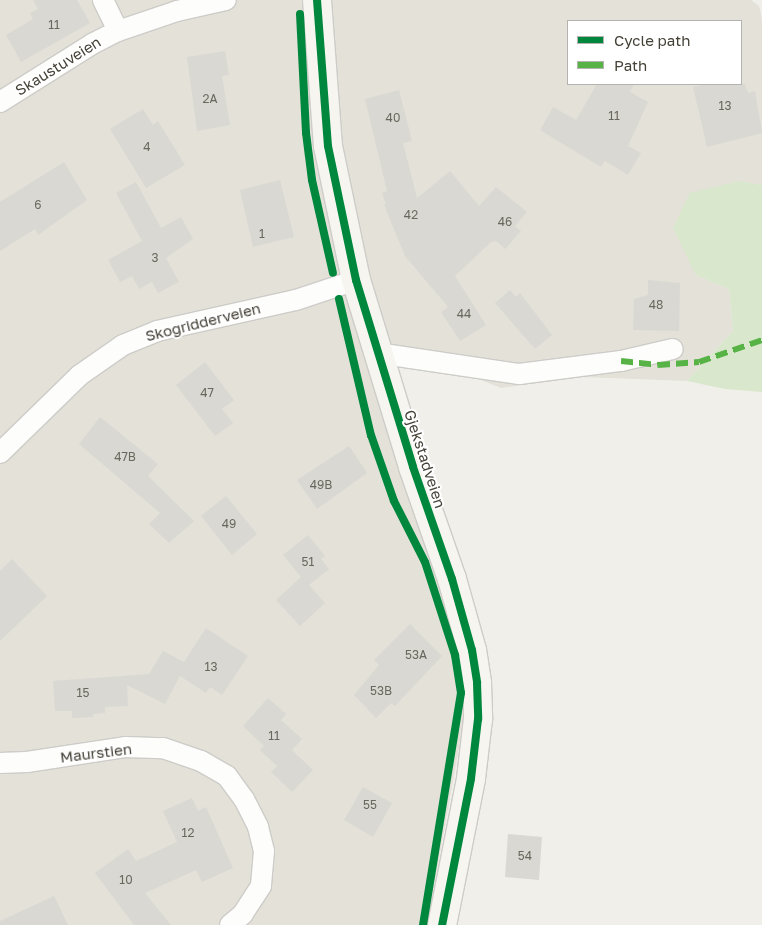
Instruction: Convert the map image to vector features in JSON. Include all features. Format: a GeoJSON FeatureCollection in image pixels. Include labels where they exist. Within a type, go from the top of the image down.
{"type":"FeatureCollection","features":[{"type":"Feature","properties":{"kind":"street","name":"Skaustuveien"},"geometry":{"type":"LineString","coordinates":[[104,0],[118,31]]}},
{"type":"Feature","properties":{"kind":"street","name":"Skaustuveien"},"geometry":{"type":"LineString","coordinates":[[0,102],[92,44],[118,31],[177,11],[226,0]]}},
{"type":"Feature","properties":{"kind":"street","name":"Gjekstadveien"},"geometry":{"type":"LineString","coordinates":[[317,0],[328,146],[356,280],[377,353],[452,579],[472,650],[477,683],[478,719],[471,778],[442,925]]}},
{"type":"Feature","properties":{"kind":"street","name":"Skogridderveien"},"geometry":{"type":"LineString","coordinates":[[0,453],[80,375],[124,345],[158,331],[296,300],[356,280]]}},
{"type":"Feature","properties":{"kind":"street"},"geometry":{"type":"LineString","coordinates":[[377,353],[519,374],[621,361],[673,349]]}},
{"type":"Feature","properties":{"kind":"street","name":"Maurstien"},"geometry":{"type":"LineString","coordinates":[[0,763],[27,762],[125,747],[163,748],[201,761],[227,776],[244,799],[258,827],[264,851],[261,886],[243,914],[230,925]]}},
{"type":"Feature","properties":{"kind":"shaded area"},"geometry":{"type":"Polygon","coordinates":[[[0,0],[751,0],[759,6],[762,19],[762,185],[738,181],[696,275],[729,289],[733,331],[687,381],[583,377],[501,388],[463,373],[439,372],[362,352],[463,653],[466,709],[427,925],[0,925],[0,0]]]}},
{"type":"Feature","properties":{"kind":"green space"},"geometry":{"type":"Polygon","coordinates":[[[739,181],[762,185],[762,392],[725,389],[687,381],[733,331],[729,289],[696,275],[673,228],[690,193],[739,181]]]}},
{"type":"Feature","properties":{"kind":"building"},"geometry":{"type":"Polygon","coordinates":[[[33,0],[77,0],[90,23],[21,62],[6,35],[33,19],[30,13],[38,9],[33,0]]]}},
{"type":"Feature","properties":{"kind":"building"},"geometry":{"type":"Polygon","coordinates":[[[225,51],[229,75],[222,76],[230,125],[197,131],[187,57],[225,51]]]}},
{"type":"Feature","properties":{"kind":"building"},"geometry":{"type":"Polygon","coordinates":[[[745,84],[748,93],[755,91],[762,133],[707,147],[693,87],[745,84]]]}},
{"type":"Feature","properties":{"kind":"building"},"geometry":{"type":"Polygon","coordinates":[[[596,85],[634,85],[630,92],[648,102],[628,146],[641,153],[628,175],[605,161],[601,167],[540,130],[553,107],[576,120],[596,85]]]}},
{"type":"Feature","properties":{"kind":"building"},"geometry":{"type":"Polygon","coordinates":[[[399,90],[412,141],[403,143],[417,198],[450,171],[479,206],[496,187],[527,212],[515,226],[521,231],[505,249],[496,241],[491,242],[455,276],[486,325],[460,341],[441,312],[448,307],[405,256],[384,205],[386,204],[382,193],[387,191],[365,99],[399,90]]]}},
{"type":"Feature","properties":{"kind":"building"},"geometry":{"type":"Polygon","coordinates":[[[143,109],[153,125],[158,121],[185,165],[146,188],[110,129],[143,109]]]}},
{"type":"Feature","properties":{"kind":"building"},"geometry":{"type":"Polygon","coordinates":[[[64,162],[87,200],[38,235],[35,229],[0,251],[0,202],[64,162]]]}},
{"type":"Feature","properties":{"kind":"building"},"geometry":{"type":"Polygon","coordinates":[[[280,180],[294,237],[253,247],[240,190],[280,180]]]}},
{"type":"Feature","properties":{"kind":"building"},"geometry":{"type":"Polygon","coordinates":[[[136,182],[161,228],[181,217],[193,239],[166,258],[179,282],[158,293],[152,282],[139,289],[132,276],[120,282],[108,260],[142,241],[116,193],[136,182]]]}},
{"type":"Feature","properties":{"kind":"building"},"geometry":{"type":"Polygon","coordinates":[[[648,280],[680,283],[679,331],[633,330],[634,299],[648,295],[648,280]]]}},
{"type":"Feature","properties":{"kind":"building"},"geometry":{"type":"Polygon","coordinates":[[[510,290],[516,297],[520,293],[552,335],[535,349],[495,303],[510,290]]]}},
{"type":"Feature","properties":{"kind":"building"},"geometry":{"type":"Polygon","coordinates":[[[205,362],[234,400],[222,409],[233,423],[215,436],[176,385],[205,362]]]}},
{"type":"Feature","properties":{"kind":"building"},"geometry":{"type":"Polygon","coordinates":[[[100,417],[158,464],[148,476],[194,521],[169,543],[149,524],[160,513],[79,444],[100,417]]]}},
{"type":"Feature","properties":{"kind":"building"},"geometry":{"type":"Polygon","coordinates":[[[349,446],[367,473],[317,509],[297,480],[349,446]]]}},
{"type":"Feature","properties":{"kind":"building"},"geometry":{"type":"Polygon","coordinates":[[[226,496],[257,534],[232,555],[201,516],[226,496]]]}},
{"type":"Feature","properties":{"kind":"building"},"geometry":{"type":"Polygon","coordinates":[[[308,535],[325,556],[321,559],[329,569],[309,585],[325,603],[300,626],[276,600],[301,577],[283,555],[308,535]]]}},
{"type":"Feature","properties":{"kind":"building"},"geometry":{"type":"Polygon","coordinates":[[[12,559],[47,596],[0,641],[0,571],[12,559]]]}},
{"type":"Feature","properties":{"kind":"building"},"geometry":{"type":"Polygon","coordinates":[[[410,624],[442,656],[395,706],[391,703],[376,718],[354,695],[379,665],[374,660],[410,624]]]}},
{"type":"Feature","properties":{"kind":"building"},"geometry":{"type":"Polygon","coordinates":[[[206,628],[248,656],[222,695],[210,687],[206,693],[180,676],[165,704],[127,685],[128,706],[105,707],[105,713],[93,714],[93,717],[72,718],[72,711],[55,711],[53,681],[149,674],[163,651],[184,662],[206,628]]]}},
{"type":"Feature","properties":{"kind":"building"},"geometry":{"type":"Polygon","coordinates":[[[268,698],[286,714],[281,720],[302,739],[292,750],[313,770],[292,792],[271,772],[277,766],[260,750],[264,746],[243,726],[268,698]]]}},
{"type":"Feature","properties":{"kind":"building"},"geometry":{"type":"Polygon","coordinates":[[[363,787],[392,803],[373,837],[344,820],[363,787]]]}},
{"type":"Feature","properties":{"kind":"building"},"geometry":{"type":"Polygon","coordinates":[[[192,798],[198,811],[206,807],[233,868],[202,882],[196,870],[145,893],[171,925],[134,925],[95,873],[128,849],[136,861],[177,842],[163,811],[192,798]]]}},
{"type":"Feature","properties":{"kind":"building"},"geometry":{"type":"Polygon","coordinates":[[[508,834],[542,837],[539,880],[505,877],[508,834]]]}},
{"type":"Feature","properties":{"kind":"building"},"geometry":{"type":"Polygon","coordinates":[[[54,896],[68,925],[0,925],[0,921],[54,896]]]}},
{"type":"Feature","properties":{"kind":"marked path"},"geometry":{"type":"LineString","coordinates":[[621,361],[658,365],[699,362],[762,340]]}},
{"type":"Feature","properties":{"kind":"cycle path"},"geometry":{"type":"LineString","coordinates":[[317,0],[328,146],[356,280],[413,467],[452,579],[472,650],[477,683],[478,719],[471,779],[442,925]]}},
{"type":"Feature","properties":{"kind":"cycle path"},"geometry":{"type":"LineString","coordinates":[[300,14],[306,133],[312,180],[333,273]]}},
{"type":"Feature","properties":{"kind":"cycle path"},"geometry":{"type":"LineString","coordinates":[[339,299],[371,435],[394,501],[425,562],[455,655],[461,693],[423,925]]}}]}
